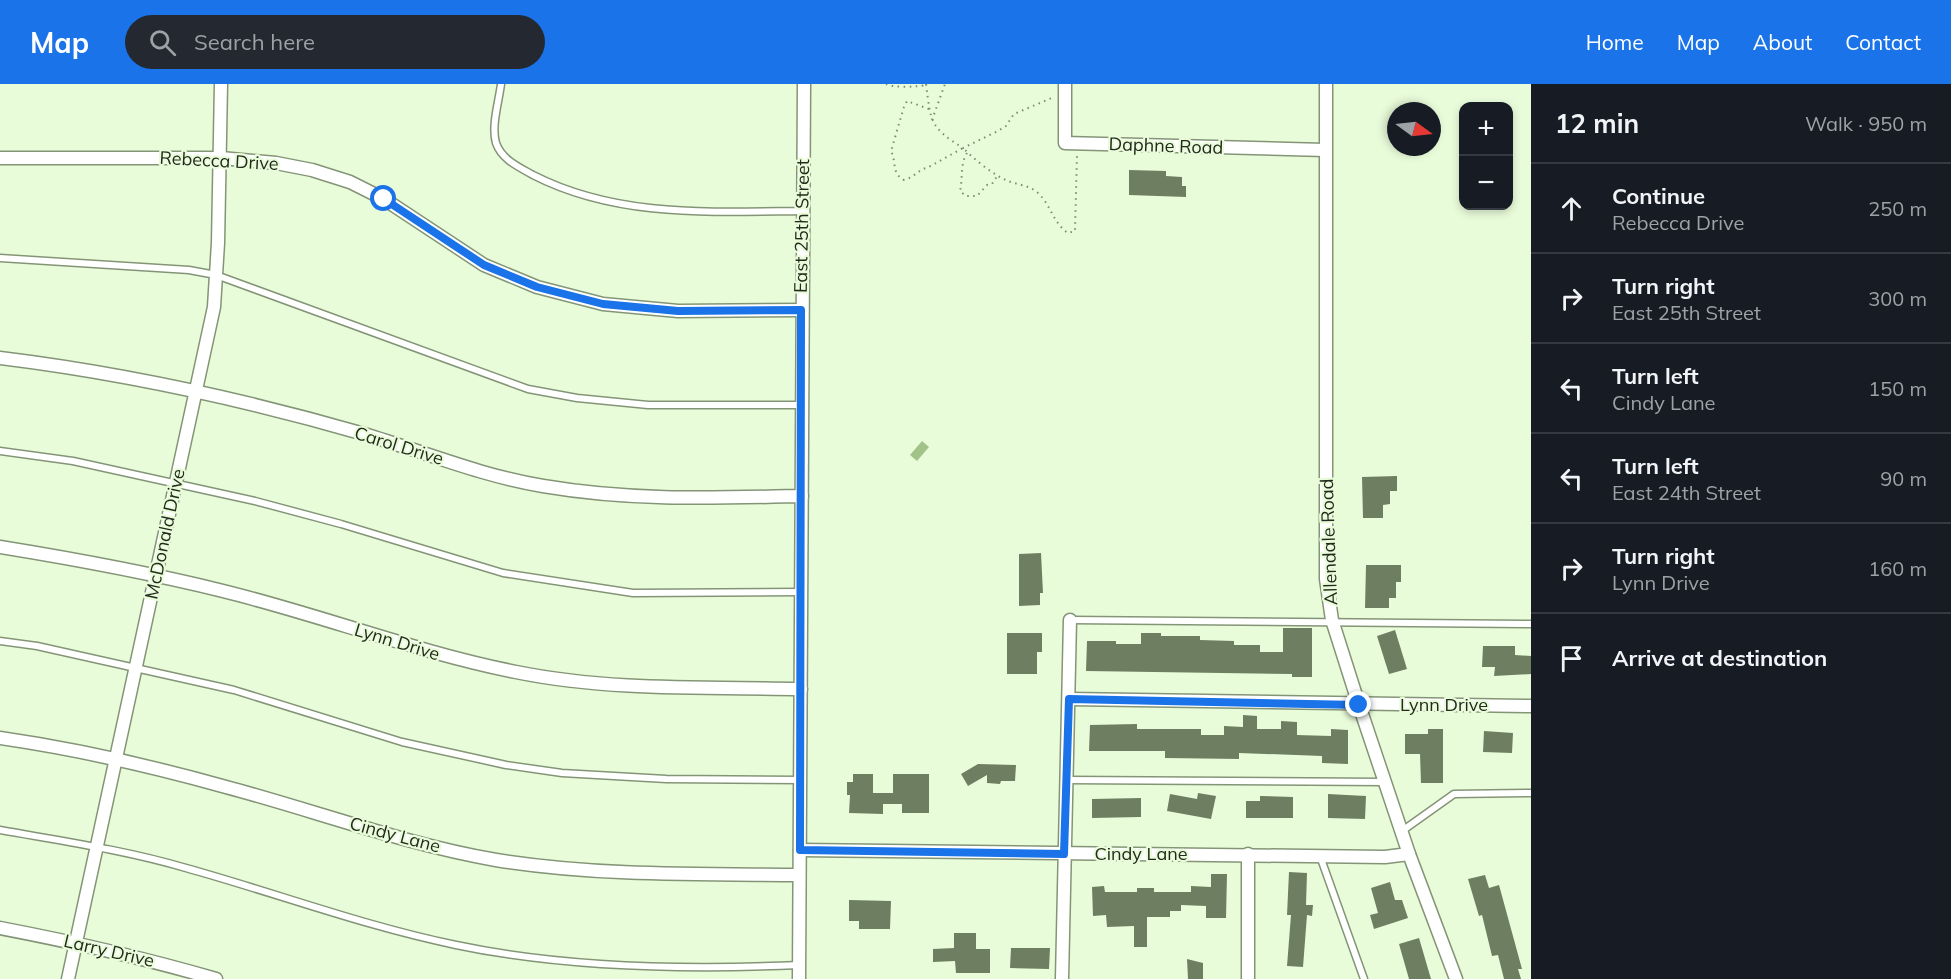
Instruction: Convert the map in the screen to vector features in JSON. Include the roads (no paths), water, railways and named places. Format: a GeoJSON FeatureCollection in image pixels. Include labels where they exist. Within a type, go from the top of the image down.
{"type":"FeatureCollection","features":[{"type":"Feature","properties":{"kind":"street","name":"McDonald Drive"},"geometry":{"type":"LineString","coordinates":[[68,979],[214,307],[221,158],[221,84]]}},
{"type":"Feature","properties":{"kind":"street","name":"East 25th Street"},"geometry":{"type":"LineString","coordinates":[[799,979],[804,84]]}},
{"type":"Feature","properties":{"kind":"street","name":"Allendale Road"},"geometry":{"type":"LineString","coordinates":[[1326,84],[1326,579],[1333,622],[1359,705],[1409,854],[1455,979]]}},
{"type":"Feature","properties":{"kind":"street","name":"Daphne Road"},"geometry":{"type":"LineString","coordinates":[[1065,89],[1065,143],[1325,150]]}},
{"type":"Feature","properties":{"kind":"street","name":"Rebecca Drive"},"geometry":{"type":"LineString","coordinates":[[0,158],[221,158],[276,162],[350,182],[384,199],[484,265],[537,287],[603,304],[678,311],[801,310]]}},
{"type":"Feature","properties":{"kind":"street","name":"Carol Drive"},"geometry":{"type":"LineString","coordinates":[[0,358],[196,392],[364,434],[485,473],[541,486],[597,494],[656,498],[802,496]]}},
{"type":"Feature","properties":{"kind":"street","name":"Lynn Drive"},"geometry":{"type":"LineString","coordinates":[[0,548],[62,557],[223,591],[451,658],[518,673],[582,682],[641,686],[801,689]]}},
{"type":"Feature","properties":{"kind":"street"},"geometry":{"type":"LineString","coordinates":[[1062,979],[1070,620]]}},
{"type":"Feature","properties":{"kind":"street","name":"Lynn Drive"},"geometry":{"type":"LineString","coordinates":[[1069,699],[1531,706]]}},
{"type":"Feature","properties":{"kind":"street","name":"Cindy Lane"},"geometry":{"type":"LineString","coordinates":[[0,738],[116,759],[227,787],[410,841],[497,860],[619,873],[799,875]]}},
{"type":"Feature","properties":{"kind":"street","name":"Cindy Lane"},"geometry":{"type":"LineString","coordinates":[[800,850],[1385,857],[1409,854]]}},
{"type":"Feature","properties":{"kind":"street"},"geometry":{"type":"LineString","coordinates":[[1248,854],[1248,979]]}},
{"type":"Feature","properties":{"kind":"street","name":"Larry Drive"},"geometry":{"type":"LineString","coordinates":[[0,928],[76,942],[216,979]]}},
{"type":"Feature","properties":{"kind":"lane"},"geometry":{"type":"LineString","coordinates":[[501,84],[495,141],[512,164],[554,186],[586,196],[659,210],[802,211]]}},
{"type":"Feature","properties":{"kind":"lane"},"geometry":{"type":"LineString","coordinates":[[0,258],[189,270],[216,275],[528,389],[577,398],[648,405],[802,405]]}},
{"type":"Feature","properties":{"kind":"lane"},"geometry":{"type":"LineString","coordinates":[[0,451],[73,461],[255,501],[342,524],[503,573],[633,592],[801,592]]}},
{"type":"Feature","properties":{"kind":"lane"},"geometry":{"type":"LineString","coordinates":[[1070,620],[1531,624]]}},
{"type":"Feature","properties":{"kind":"lane"},"geometry":{"type":"LineString","coordinates":[[0,641],[37,646],[234,690],[402,742],[506,765],[562,773],[666,780],[800,780]]}},
{"type":"Feature","properties":{"kind":"lane"},"geometry":{"type":"LineString","coordinates":[[1066,780],[1385,782]]}},
{"type":"Feature","properties":{"kind":"lane"},"geometry":{"type":"LineString","coordinates":[[1401,831],[1455,794],[1531,793]]}},
{"type":"Feature","properties":{"kind":"lane"},"geometry":{"type":"LineString","coordinates":[[0,830],[97,847],[187,868],[345,917],[458,945],[577,961],[642,966],[732,968],[799,965]]}},
{"type":"Feature","properties":{"kind":"lane"},"geometry":{"type":"LineString","coordinates":[[1320,856],[1364,979]]}}]}
